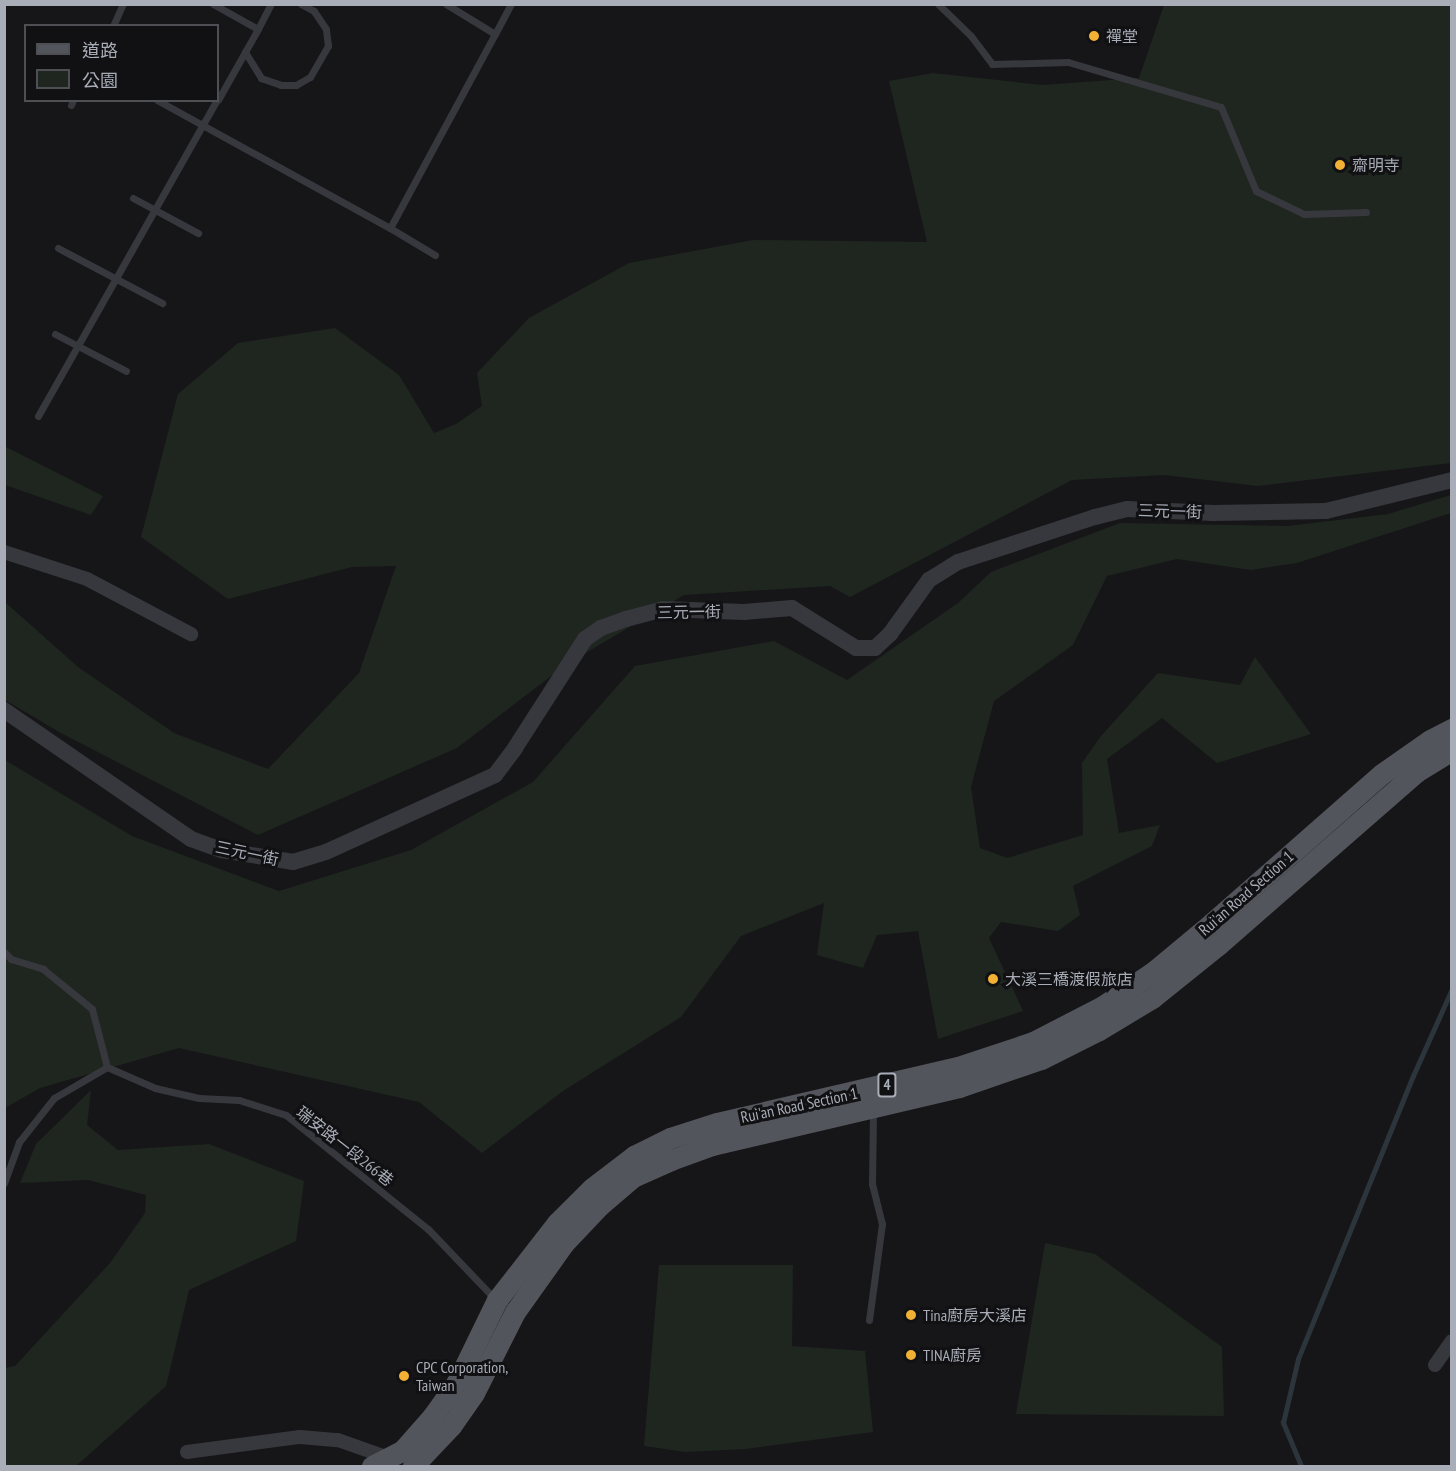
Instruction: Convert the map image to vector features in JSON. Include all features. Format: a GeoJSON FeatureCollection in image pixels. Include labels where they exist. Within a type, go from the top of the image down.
{"type":"FeatureCollection","features":[{"type":"Feature","properties":{"kind":"main road","name":"Rui'an Road Section 1"},"geometry":{"type":"LineString","coordinates":[[396,1462],[451,1426],[474,1392],[515,1312],[564,1243],[599,1206],[633,1178],[711,1145],[871,1098],[1033,1042],[1103,1006],[1153,972],[1204,930],[1383,773],[1430,740],[1452,729]]}},
{"type":"Feature","properties":{"kind":"main road","name":"Rui'an Road Section 1"},"geometry":{"type":"LineString","coordinates":[[396,1462],[457,1382],[497,1300],[556,1223],[592,1188],[634,1156],[670,1138],[717,1123],[871,1098],[959,1087],[1041,1059],[1099,1030],[1152,998],[1218,945],[1416,772],[1452,750]]}},
{"type":"Feature","properties":{"kind":"street","name":"三元一街"},"geometry":{"type":"LineString","coordinates":[[4,710],[191,839],[222,850],[293,862],[346,843],[495,775],[585,639],[601,628],[626,619],[663,609],[744,612],[792,608],[856,648],[875,648],[928,580],[958,562],[1095,517],[1127,509],[1213,513],[1326,511],[1452,480]]}},
{"type":"Feature","properties":{"kind":"street"},"geometry":{"type":"LineString","coordinates":[[4,552],[87,579],[191,634]]}},
{"type":"Feature","properties":{"kind":"street"},"geometry":{"type":"LineString","coordinates":[[1452,1341],[1435,1365],[1452,1358]]}},
{"type":"Feature","properties":{"kind":"street"},"geometry":{"type":"LineString","coordinates":[[187,1452],[300,1437],[338,1440],[396,1462]]}},
{"type":"Feature","properties":{"kind":"lane"},"geometry":{"type":"LineString","coordinates":[[113,24],[123,4]]}},
{"type":"Feature","properties":{"kind":"lane"},"geometry":{"type":"LineString","coordinates":[[213,4],[258,28]]}},
{"type":"Feature","properties":{"kind":"lane"},"geometry":{"type":"LineString","coordinates":[[219,97],[270,5],[279,4]]}},
{"type":"Feature","properties":{"kind":"lane"},"geometry":{"type":"LineString","coordinates":[[245,52],[261,78],[281,85],[296,85],[310,77],[328,46],[326,29],[314,11],[301,4]]}},
{"type":"Feature","properties":{"kind":"lane"},"geometry":{"type":"LineString","coordinates":[[446,4],[495,34]]}},
{"type":"Feature","properties":{"kind":"lane"},"geometry":{"type":"LineString","coordinates":[[390,228],[512,4]]}},
{"type":"Feature","properties":{"kind":"lane"},"geometry":{"type":"LineString","coordinates":[[938,4],[971,36],[992,64],[1068,62],[1221,107],[1256,190],[1304,214],[1366,212]]}},
{"type":"Feature","properties":{"kind":"lane"},"geometry":{"type":"LineString","coordinates":[[162,102],[435,255]]}},
{"type":"Feature","properties":{"kind":"lane"},"geometry":{"type":"LineString","coordinates":[[38,416],[216,102]]}},
{"type":"Feature","properties":{"kind":"lane"},"geometry":{"type":"LineString","coordinates":[[133,198],[198,233]]}},
{"type":"Feature","properties":{"kind":"lane"},"geometry":{"type":"LineString","coordinates":[[58,248],[162,303]]}},
{"type":"Feature","properties":{"kind":"lane"},"geometry":{"type":"LineString","coordinates":[[56,334],[126,371]]}},
{"type":"Feature","properties":{"kind":"lane"},"geometry":{"type":"LineString","coordinates":[[4,951],[11,959],[43,969],[92,1010],[107,1067],[54,1098],[19,1142],[4,1183]]}},
{"type":"Feature","properties":{"kind":"lane","name":"瑞安路一段266巷"},"geometry":{"type":"LineString","coordinates":[[107,1067],[155,1088],[199,1098],[239,1100],[286,1115],[428,1229],[497,1300]]}},
{"type":"Feature","properties":{"kind":"lane"},"geometry":{"type":"LineString","coordinates":[[869,1320],[882,1224],[872,1184],[871,1098]]}},
{"type":"Feature","properties":{"kind":"green space"},"geometry":{"type":"Polygon","coordinates":[[[1164,5],[1451,5],[1451,463],[1258,486],[1164,475],[1072,480],[850,597],[830,586],[684,595],[567,664],[457,748],[258,835],[61,733],[5,700],[5,602],[78,667],[174,733],[268,769],[359,673],[396,566],[352,567],[228,599],[141,537],[178,394],[238,343],[335,328],[399,375],[434,433],[456,424],[482,406],[477,373],[529,318],[629,263],[753,240],[927,242],[889,81],[933,73],[1042,85],[1139,78],[1164,5]]]}},
{"type":"Feature","properties":{"kind":"green space"},"geometry":{"type":"Polygon","coordinates":[[[4,446],[103,496],[91,515],[5,485],[4,446]]]}},
{"type":"Feature","properties":{"kind":"green space"},"geometry":{"type":"Polygon","coordinates":[[[1451,495],[1451,513],[1297,563],[1251,570],[1177,559],[1107,576],[1073,645],[994,701],[971,787],[980,848],[1007,858],[1083,835],[1082,763],[1101,736],[1158,673],[1240,685],[1255,657],[1311,734],[1217,763],[1162,718],[1107,759],[1119,833],[1160,825],[1152,846],[1073,886],[1080,915],[1058,931],[1001,922],[989,938],[1023,1011],[938,1039],[918,931],[877,935],[863,968],[817,955],[824,903],[741,936],[681,1017],[563,1091],[482,1153],[419,1102],[179,1048],[40,1088],[5,1108],[5,760],[132,836],[279,891],[411,850],[533,782],[635,666],[774,641],[847,680],[958,603],[991,572],[1120,523],[1288,526],[1388,514],[1451,495]]]}},
{"type":"Feature","properties":{"kind":"green space"},"geometry":{"type":"Polygon","coordinates":[[[91,1090],[87,1125],[118,1150],[209,1144],[304,1181],[296,1241],[189,1290],[166,1386],[76,1466],[5,1466],[5,1368],[15,1366],[110,1263],[145,1213],[146,1195],[88,1180],[20,1183],[36,1144],[91,1090]]]}},
{"type":"Feature","properties":{"kind":"green space"},"geometry":{"type":"Polygon","coordinates":[[[1045,1243],[1095,1254],[1222,1347],[1224,1416],[1016,1414],[1045,1243]]]}},
{"type":"Feature","properties":{"kind":"green space"},"geometry":{"type":"Polygon","coordinates":[[[659,1265],[793,1265],[792,1346],[865,1351],[873,1432],[746,1449],[685,1452],[644,1446],[659,1265]]]}},
{"type":"Feature","properties":{"kind":"waterway"},"geometry":{"type":"LineString","coordinates":[[1301,1466],[1283,1423],[1298,1359],[1413,1076],[1452,989]]}},
{"type":"Feature","properties":{"kind":"place","name":"禪堂"},"geometry":{"type":"Point","coordinates":[1094,36]}},
{"type":"Feature","properties":{"kind":"place","name":"齋明寺"},"geometry":{"type":"Point","coordinates":[1340,165]}},
{"type":"Feature","properties":{"kind":"place","name":"大溪三橋渡假旅店"},"geometry":{"type":"Point","coordinates":[993,979]}},
{"type":"Feature","properties":{"kind":"place","name":"Tina廚房大溪店"},"geometry":{"type":"Point","coordinates":[911,1315]}},
{"type":"Feature","properties":{"kind":"place","name":"TINA廚房"},"geometry":{"type":"Point","coordinates":[911,1355]}},
{"type":"Feature","properties":{"kind":"place","name":"CPC Corporation, Taiwan"},"geometry":{"type":"Point","coordinates":[404,1376]}}]}
